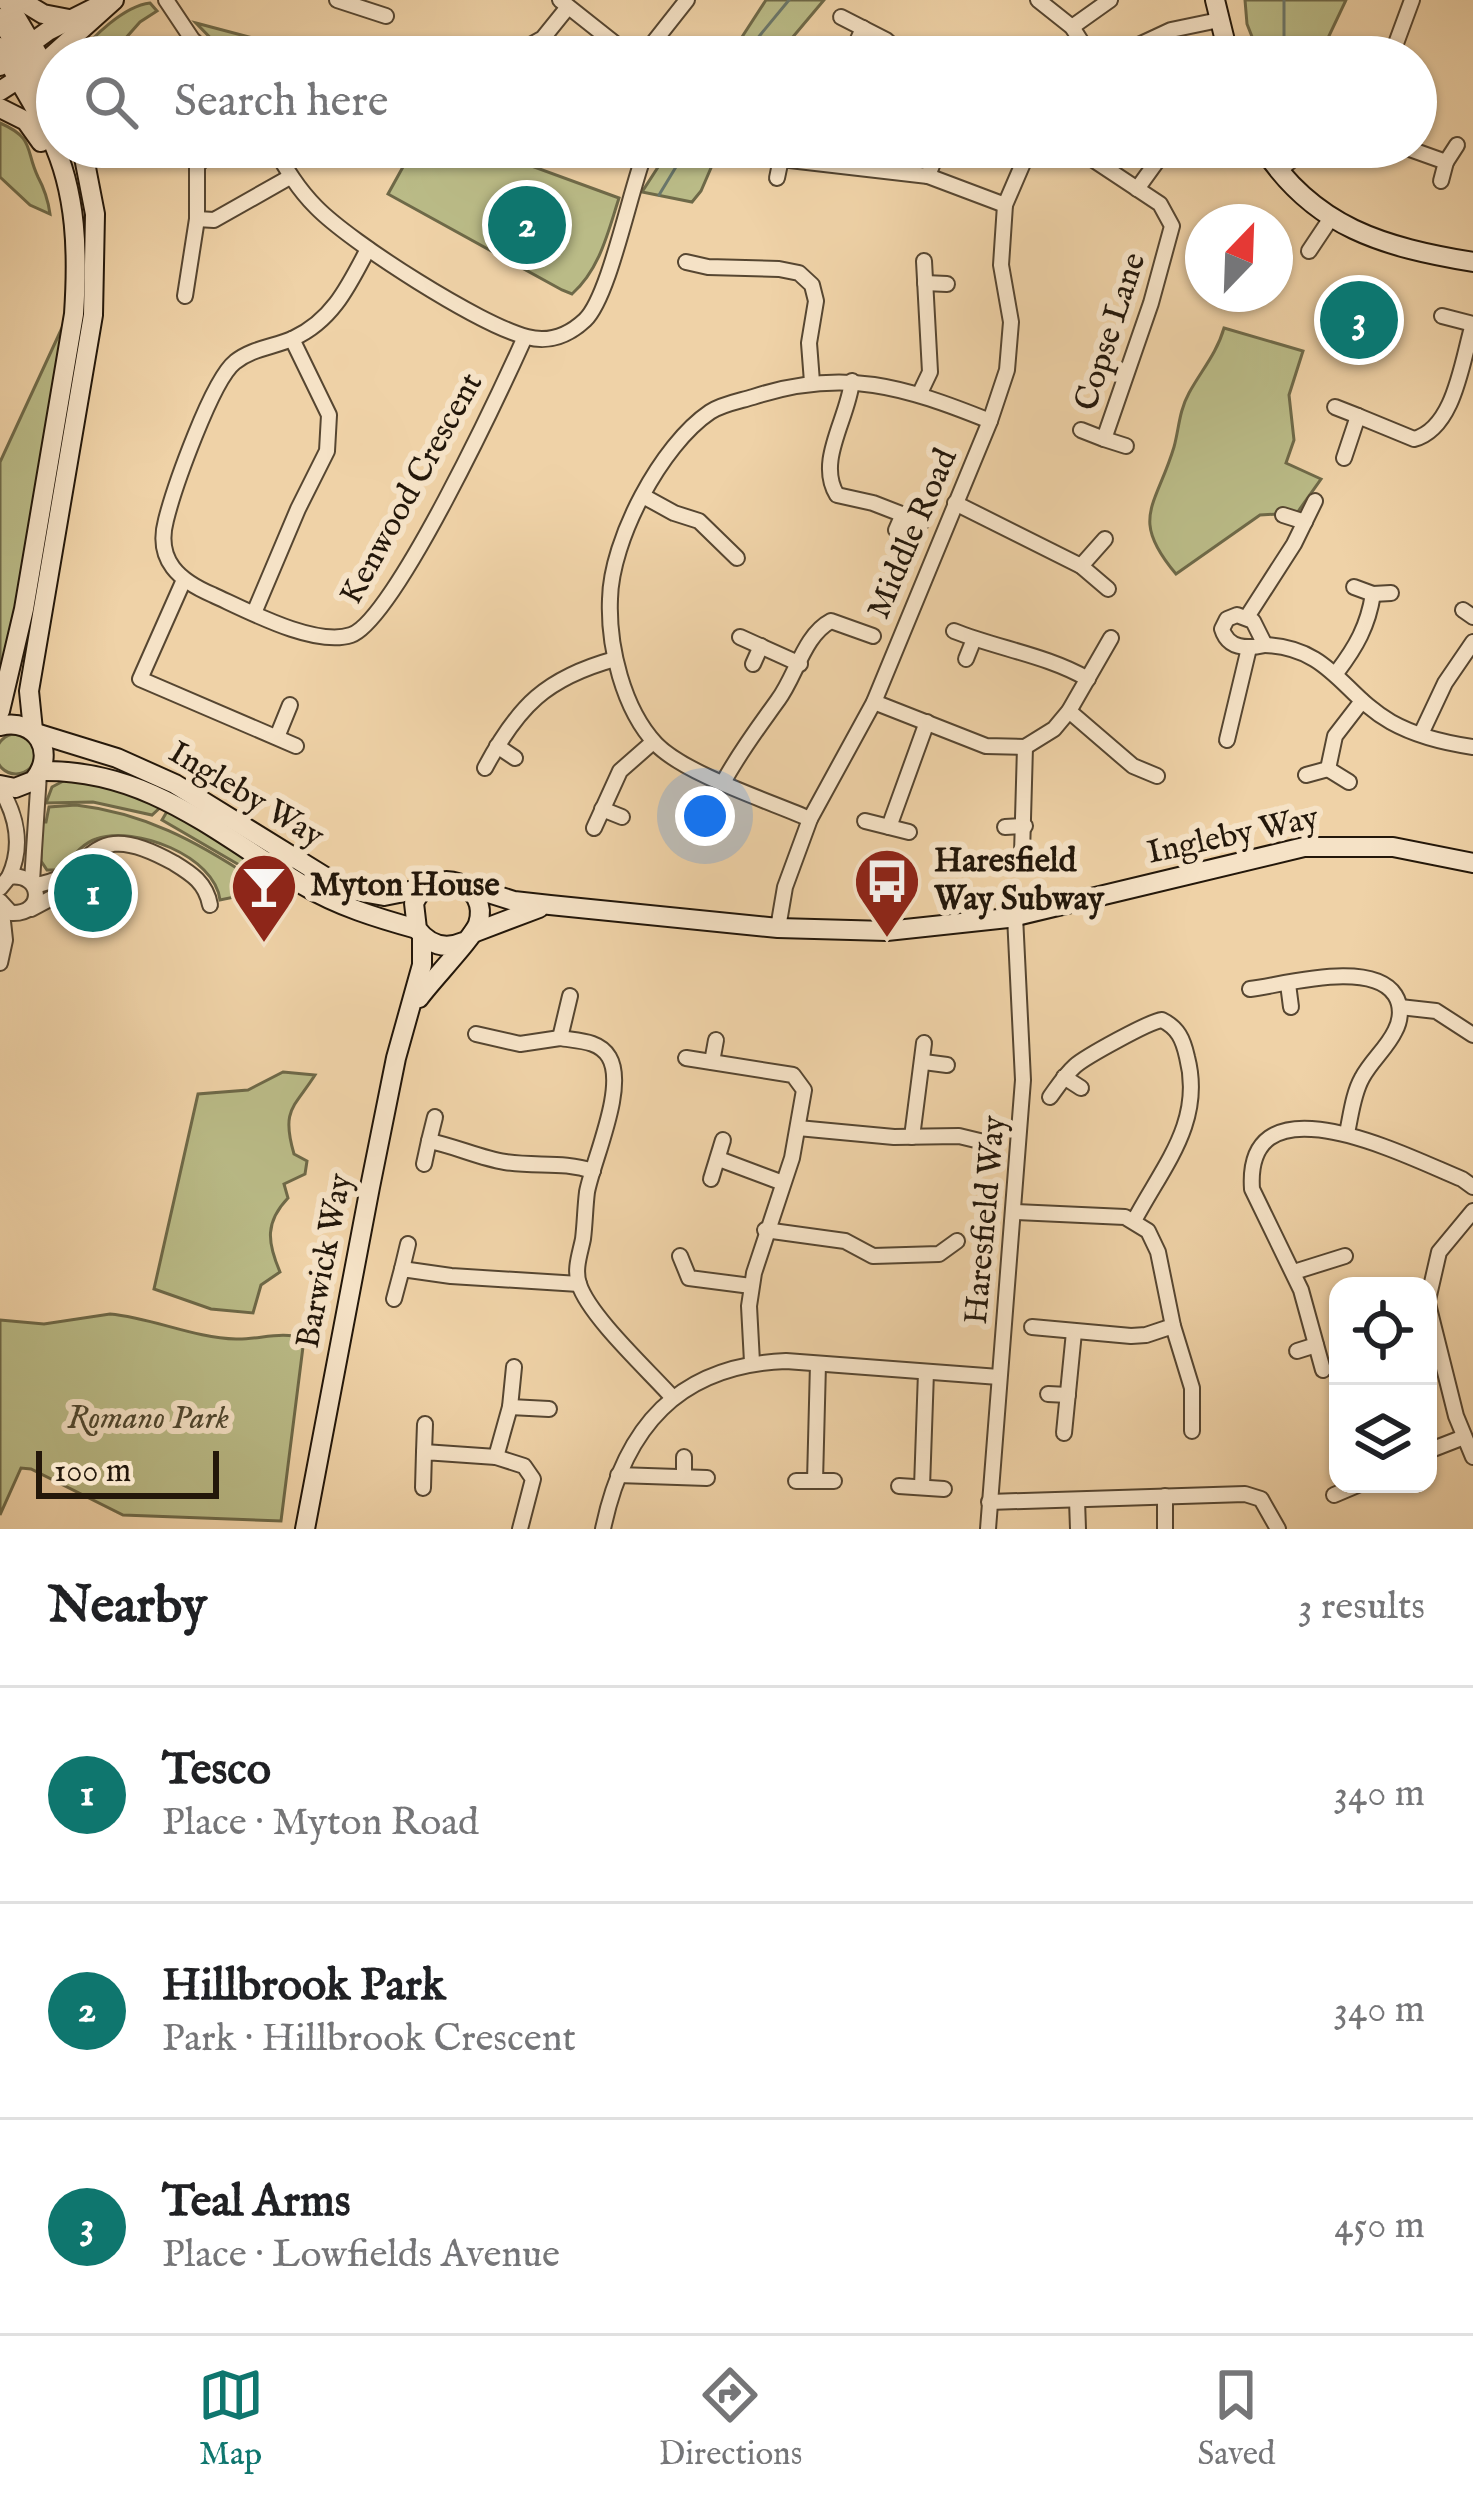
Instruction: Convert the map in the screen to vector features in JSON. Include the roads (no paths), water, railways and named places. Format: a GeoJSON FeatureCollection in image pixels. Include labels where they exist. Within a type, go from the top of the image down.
{"type":"FeatureCollection","features":[{"type":"Feature","properties":{"kind":"street"},"geometry":{"type":"LineString","coordinates":[[5,0],[19,60],[36,88]]}},
{"type":"Feature","properties":{"kind":"street"},"geometry":{"type":"LineString","coordinates":[[20,0],[43,14],[69,19]]}},
{"type":"Feature","properties":{"kind":"street"},"geometry":{"type":"LineString","coordinates":[[48,36],[69,19],[112,0]]}},
{"type":"Feature","properties":{"kind":"street"},"geometry":{"type":"LineString","coordinates":[[72,36],[112,0]]}},
{"type":"Feature","properties":{"kind":"street"},"geometry":{"type":"LineString","coordinates":[[166,0],[190,36]]}},
{"type":"Feature","properties":{"kind":"street"},"geometry":{"type":"LineString","coordinates":[[335,0],[386,16]]}},
{"type":"Feature","properties":{"kind":"street"},"geometry":{"type":"LineString","coordinates":[[659,36],[687,0]]}},
{"type":"Feature","properties":{"kind":"street"},"geometry":{"type":"LineString","coordinates":[[1038,0],[1077,36]]}},
{"type":"Feature","properties":{"kind":"street"},"geometry":{"type":"LineString","coordinates":[[1072,27],[1110,0]]}},
{"type":"Feature","properties":{"kind":"street"},"geometry":{"type":"LineString","coordinates":[[1398,36],[1412,0]]}},
{"type":"Feature","properties":{"kind":"street"},"geometry":{"type":"LineString","coordinates":[[544,36],[564,3],[606,36]]}},
{"type":"Feature","properties":{"kind":"street"},"geometry":{"type":"LineString","coordinates":[[1158,36],[1217,10]]}},
{"type":"Feature","properties":{"kind":"street"},"geometry":{"type":"LineString","coordinates":[[841,17],[878,36]]}},
{"type":"Feature","properties":{"kind":"street"},"geometry":{"type":"LineString","coordinates":[[0,18],[36,101]]}},
{"type":"Feature","properties":{"kind":"street"},"geometry":{"type":"LineString","coordinates":[[859,36],[863,28]]}},
{"type":"Feature","properties":{"kind":"street"},"geometry":{"type":"LineString","coordinates":[[0,91],[19,60]]}},
{"type":"Feature","properties":{"kind":"street"},"geometry":{"type":"LineString","coordinates":[[0,108],[14,113],[36,135]]}},
{"type":"Feature","properties":{"kind":"street"},"geometry":{"type":"LineString","coordinates":[[1441,181],[1457,145]]}},
{"type":"Feature","properties":{"kind":"street"},"geometry":{"type":"LineString","coordinates":[[1437,158],[1446,161]]}},
{"type":"Feature","properties":{"kind":"street"},"geometry":{"type":"LineString","coordinates":[[53,168],[70,200]]}},
{"type":"Feature","properties":{"kind":"street"},"geometry":{"type":"LineString","coordinates":[[0,711],[24,608],[74,314],[76,232],[61,168]]}},
{"type":"Feature","properties":{"kind":"street"},"geometry":{"type":"LineString","coordinates":[[70,200],[72,168]]}},
{"type":"Feature","properties":{"kind":"street"},"geometry":{"type":"LineString","coordinates":[[5,940],[37,898],[34,883],[44,748],[35,732],[29,691],[93,315],[95,214],[86,168]]}},
{"type":"Feature","properties":{"kind":"street"},"geometry":{"type":"LineString","coordinates":[[185,296],[197,219],[197,168]]}},
{"type":"Feature","properties":{"kind":"street"},"geometry":{"type":"LineString","coordinates":[[285,168],[314,205],[368,249],[525,337],[565,336],[590,316],[640,168]]}},
{"type":"Feature","properties":{"kind":"street"},"geometry":{"type":"LineString","coordinates":[[777,178],[779,168]]}},
{"type":"Feature","properties":{"kind":"street"},"geometry":{"type":"LineString","coordinates":[[877,168],[928,176],[1005,206]]}},
{"type":"Feature","properties":{"kind":"street"},"geometry":{"type":"LineString","coordinates":[[928,176],[931,168]]}},
{"type":"Feature","properties":{"kind":"street","name":"Middle Road"},"geometry":{"type":"LineString","coordinates":[[778,928],[785,887],[810,819],[874,702],[1007,370],[1011,322],[1001,265],[1005,206],[1021,168]]}},
{"type":"Feature","properties":{"kind":"street","name":"Copse Lane"},"geometry":{"type":"LineString","coordinates":[[1104,439],[1172,226],[1160,203],[1106,168]]}},
{"type":"Feature","properties":{"kind":"street"},"geometry":{"type":"LineString","coordinates":[[1137,189],[1152,168]]}},
{"type":"Feature","properties":{"kind":"street"},"geometry":{"type":"LineString","coordinates":[[1278,168],[1331,218],[1382,243],[1473,262]]}},
{"type":"Feature","properties":{"kind":"street"},"geometry":{"type":"LineString","coordinates":[[1280,171],[1283,168]]}},
{"type":"Feature","properties":{"kind":"street"},"geometry":{"type":"LineString","coordinates":[[197,219],[214,220],[290,177]]}},
{"type":"Feature","properties":{"kind":"street"},"geometry":{"type":"LineString","coordinates":[[1309,251],[1331,218]]}},
{"type":"Feature","properties":{"kind":"street"},"geometry":{"type":"LineString","coordinates":[[296,746],[140,679],[183,582],[166,556],[165,522],[217,383],[234,362],[322,322],[346,292],[368,249]]}},
{"type":"Feature","properties":{"kind":"street"},"geometry":{"type":"LineString","coordinates":[[920,393],[930,372],[924,261]]}},
{"type":"Feature","properties":{"kind":"street"},"geometry":{"type":"LineString","coordinates":[[686,262],[778,269],[799,273],[812,285],[816,301],[809,343],[812,382]]}},
{"type":"Feature","properties":{"kind":"street"},"geometry":{"type":"LineString","coordinates":[[705,284],[708,267]]}},
{"type":"Feature","properties":{"kind":"street"},"geometry":{"type":"LineString","coordinates":[[925,283],[946,284]]}},
{"type":"Feature","properties":{"kind":"street"},"geometry":{"type":"LineString","coordinates":[[1335,407],[1408,438],[1431,434],[1468,361],[1473,324],[1442,316]]}},
{"type":"Feature","properties":{"kind":"street","name":"Kenwood Crescent"},"geometry":{"type":"LineString","coordinates":[[183,582],[327,640],[366,628],[392,594],[426,534],[525,337]]}},
{"type":"Feature","properties":{"kind":"street"},"geometry":{"type":"LineString","coordinates":[[254,614],[328,451],[329,415],[292,339]]}},
{"type":"Feature","properties":{"kind":"street"},"geometry":{"type":"LineString","coordinates":[[810,819],[678,762],[653,742],[615,659],[609,597],[624,533],[673,447],[712,410],[812,382],[852,381],[920,393],[990,421]]}},
{"type":"Feature","properties":{"kind":"street"},"geometry":{"type":"LineString","coordinates":[[852,381],[849,406],[828,460],[828,480],[837,495],[922,521]]}},
{"type":"Feature","properties":{"kind":"street"},"geometry":{"type":"LineString","coordinates":[[1344,458],[1358,416]]}},
{"type":"Feature","properties":{"kind":"street","name":"Copse Lane"},"geometry":{"type":"LineString","coordinates":[[1081,430],[1126,446]]}},
{"type":"Feature","properties":{"kind":"street"},"geometry":{"type":"LineString","coordinates":[[643,496],[699,521],[737,558]]}},
{"type":"Feature","properties":{"kind":"street"},"geometry":{"type":"LineString","coordinates":[[1247,617],[1315,501]]}},
{"type":"Feature","properties":{"kind":"street"},"geometry":{"type":"LineString","coordinates":[[955,503],[1081,566],[1108,589]]}},
{"type":"Feature","properties":{"kind":"street"},"geometry":{"type":"LineString","coordinates":[[896,530],[903,514]]}},
{"type":"Feature","properties":{"kind":"street"},"geometry":{"type":"LineString","coordinates":[[1283,515],[1305,522]]}},
{"type":"Feature","properties":{"kind":"street"},"geometry":{"type":"LineString","coordinates":[[1081,566],[1105,539]]}},
{"type":"Feature","properties":{"kind":"street"},"geometry":{"type":"LineString","coordinates":[[709,555],[722,543]]}},
{"type":"Feature","properties":{"kind":"street"},"geometry":{"type":"LineString","coordinates":[[1354,587],[1373,594],[1391,593]]}},
{"type":"Feature","properties":{"kind":"street"},"geometry":{"type":"LineString","coordinates":[[1336,672],[1363,633],[1373,594]]}},
{"type":"Feature","properties":{"kind":"street"},"geometry":{"type":"LineString","coordinates":[[1227,740],[1260,632],[1247,617]]}},
{"type":"Feature","properties":{"kind":"street"},"geometry":{"type":"LineString","coordinates":[[1247,617],[1227,619],[1222,628],[1234,645],[1282,646],[1336,672],[1362,701],[1393,723],[1473,747]]}},
{"type":"Feature","properties":{"kind":"street"},"geometry":{"type":"LineString","coordinates":[[724,781],[751,732],[779,699],[818,628],[831,621],[861,637]]}},
{"type":"Feature","properties":{"kind":"street"},"geometry":{"type":"LineString","coordinates":[[954,631],[1003,650],[1040,656],[1088,679]]}},
{"type":"Feature","properties":{"kind":"street"},"geometry":{"type":"LineString","coordinates":[[740,637],[800,664]]}},
{"type":"Feature","properties":{"kind":"street"},"geometry":{"type":"LineString","coordinates":[[874,702],[986,746],[1025,747],[1054,729],[1069,711],[1111,638]]}},
{"type":"Feature","properties":{"kind":"street"},"geometry":{"type":"LineString","coordinates":[[966,658],[974,639]]}},
{"type":"Feature","properties":{"kind":"street"},"geometry":{"type":"LineString","coordinates":[[1421,734],[1445,683],[1473,642]]}},
{"type":"Feature","properties":{"kind":"street"},"geometry":{"type":"LineString","coordinates":[[753,664],[761,646]]}},
{"type":"Feature","properties":{"kind":"street"},"geometry":{"type":"LineString","coordinates":[[485,768],[523,706],[572,671],[615,659]]}},
{"type":"Feature","properties":{"kind":"street"},"geometry":{"type":"LineString","coordinates":[[1328,769],[1335,736],[1362,701]]}},
{"type":"Feature","properties":{"kind":"street"},"geometry":{"type":"LineString","coordinates":[[277,737],[290,705]]}},
{"type":"Feature","properties":{"kind":"street"},"geometry":{"type":"LineString","coordinates":[[1069,711],[1133,766],[1157,776]]}},
{"type":"Feature","properties":{"kind":"street"},"geometry":{"type":"LineString","coordinates":[[1215,711],[1235,714]]}},
{"type":"Feature","properties":{"kind":"street"},"geometry":{"type":"LineString","coordinates":[[889,826],[927,722]]}},
{"type":"Feature","properties":{"kind":"street","name":"Ingleby Way"},"geometry":{"type":"LineString","coordinates":[[0,726],[16,723],[175,784],[345,889],[384,896],[424,888]]}},
{"type":"Feature","properties":{"kind":"street"},"geometry":{"type":"LineString","coordinates":[[595,828],[620,771],[653,742]]}},
{"type":"Feature","properties":{"kind":"street"},"geometry":{"type":"LineString","coordinates":[[497,746],[515,758]]}},
{"type":"Feature","properties":{"kind":"street"},"geometry":{"type":"LineString","coordinates":[[1022,854],[1025,747]]}},
{"type":"Feature","properties":{"kind":"street"},"geometry":{"type":"LineString","coordinates":[[1126,782],[1133,766]]}},
{"type":"Feature","properties":{"kind":"street"},"geometry":{"type":"LineString","coordinates":[[1306,775],[1328,769],[1349,782]]}},
{"type":"Feature","properties":{"kind":"street"},"geometry":{"type":"LineString","coordinates":[[4,883],[17,851],[16,824],[0,786],[25,785],[40,772]]}},
{"type":"Feature","properties":{"kind":"street","name":"Ingleby Way"},"geometry":{"type":"LineString","coordinates":[[40,772],[83,772],[140,786],[303,885],[419,933]]}},
{"type":"Feature","properties":{"kind":"street"},"geometry":{"type":"LineString","coordinates":[[602,809],[622,818]]}},
{"type":"Feature","properties":{"kind":"street"},"geometry":{"type":"LineString","coordinates":[[865,821],[909,832]]}},
{"type":"Feature","properties":{"kind":"street"},"geometry":{"type":"LineString","coordinates":[[1005,827],[1025,826]]}},
{"type":"Feature","properties":{"kind":"street"},"geometry":{"type":"LineString","coordinates":[[4,883],[23,876],[34,883],[57,879],[94,849],[114,844],[152,852],[202,883],[210,905]]}},
{"type":"Feature","properties":{"kind":"street","name":"Ingleby Way"},"geometry":{"type":"LineString","coordinates":[[778,928],[856,932],[970,925],[1304,847],[1393,847],[1473,863]]}},
{"type":"Feature","properties":{"kind":"street"},"geometry":{"type":"LineString","coordinates":[[0,902],[11,913],[28,911],[61,893],[85,856]]}},
{"type":"Feature","properties":{"kind":"street"},"geometry":{"type":"LineString","coordinates":[[550,905],[442,946],[419,933],[412,911],[424,888],[440,880],[514,901],[778,928]]}},
{"type":"Feature","properties":{"kind":"street"},"geometry":{"type":"LineString","coordinates":[[466,886],[479,913],[468,937]]}},
{"type":"Feature","properties":{"kind":"street"},"geometry":{"type":"LineString","coordinates":[[0,902],[5,940],[0,963]]}},
{"type":"Feature","properties":{"kind":"street","name":"Haresfield Way"},"geometry":{"type":"LineString","coordinates":[[988,1529],[1023,1080],[1012,917]]}},
{"type":"Feature","properties":{"kind":"street","name":"Barwick Way"},"geometry":{"type":"LineString","coordinates":[[305,1529],[396,1058],[422,964],[419,933]]}},
{"type":"Feature","properties":{"kind":"street","name":"Barwick Way"},"geometry":{"type":"LineString","coordinates":[[413,1007],[468,937]]}},
{"type":"Feature","properties":{"kind":"street"},"geometry":{"type":"LineString","coordinates":[[1250,989],[1366,976],[1382,981],[1400,1007],[1396,1031],[1357,1088],[1347,1133]]}},
{"type":"Feature","properties":{"kind":"street"},"geometry":{"type":"LineString","coordinates":[[1288,984],[1291,1007]]}},
{"type":"Feature","properties":{"kind":"street"},"geometry":{"type":"LineString","coordinates":[[560,1038],[570,996]]}},
{"type":"Feature","properties":{"kind":"street"},"geometry":{"type":"LineString","coordinates":[[1400,1007],[1436,1011],[1473,1036]]}},
{"type":"Feature","properties":{"kind":"street"},"geometry":{"type":"LineString","coordinates":[[1050,1097],[1082,1060],[1147,1023],[1162,1020],[1179,1032],[1192,1079],[1189,1119],[1135,1221]]}},
{"type":"Feature","properties":{"kind":"street"},"geometry":{"type":"LineString","coordinates":[[476,1034],[520,1044],[560,1038],[591,1042],[608,1054],[612,1063],[607,1123],[593,1171],[577,1270],[579,1284],[595,1310],[673,1398]]}},
{"type":"Feature","properties":{"kind":"street"},"geometry":{"type":"LineString","coordinates":[[712,1062],[716,1040]]}},
{"type":"Feature","properties":{"kind":"street"},"geometry":{"type":"LineString","coordinates":[[912,1137],[924,1043]]}},
{"type":"Feature","properties":{"kind":"street"},"geometry":{"type":"LineString","coordinates":[[686,1058],[793,1075],[804,1090],[798,1128],[751,1286],[752,1362]]}},
{"type":"Feature","properties":{"kind":"street"},"geometry":{"type":"LineString","coordinates":[[924,1061],[947,1065]]}},
{"type":"Feature","properties":{"kind":"street"},"geometry":{"type":"LineString","coordinates":[[1064,1077],[1081,1088]]}},
{"type":"Feature","properties":{"kind":"street"},"geometry":{"type":"LineString","coordinates":[[424,1164],[435,1117]]}},
{"type":"Feature","properties":{"kind":"street"},"geometry":{"type":"LineString","coordinates":[[959,1136],[962,1118]]}},
{"type":"Feature","properties":{"kind":"street"},"geometry":{"type":"LineString","coordinates":[[798,1128],[959,1136],[988,1143]]}},
{"type":"Feature","properties":{"kind":"street"},"geometry":{"type":"LineString","coordinates":[[1323,1370],[1294,1272],[1255,1200],[1255,1161],[1265,1142],[1281,1132],[1305,1129],[1347,1133],[1473,1187]]}},
{"type":"Feature","properties":{"kind":"street"},"geometry":{"type":"LineString","coordinates":[[429,1141],[504,1162],[558,1162],[593,1171]]}},
{"type":"Feature","properties":{"kind":"street"},"geometry":{"type":"LineString","coordinates":[[711,1179],[723,1141]]}},
{"type":"Feature","properties":{"kind":"street"},"geometry":{"type":"LineString","coordinates":[[719,1159],[783,1183]]}},
{"type":"Feature","properties":{"kind":"street"},"geometry":{"type":"LineString","coordinates":[[1434,1277],[1439,1252],[1473,1211]]}},
{"type":"Feature","properties":{"kind":"street"},"geometry":{"type":"LineString","coordinates":[[1014,1212],[1135,1221],[1154,1239],[1189,1374],[1192,1431]]}},
{"type":"Feature","properties":{"kind":"street"},"geometry":{"type":"LineString","coordinates":[[765,1231],[847,1234],[873,1256],[939,1254],[957,1241]]}},
{"type":"Feature","properties":{"kind":"street"},"geometry":{"type":"LineString","coordinates":[[394,1299],[408,1244]]}},
{"type":"Feature","properties":{"kind":"street"},"geometry":{"type":"LineString","coordinates":[[1294,1272],[1322,1255],[1345,1256]]}},
{"type":"Feature","properties":{"kind":"street"},"geometry":{"type":"LineString","coordinates":[[680,1256],[688,1278],[751,1286]]}},
{"type":"Feature","properties":{"kind":"street"},"geometry":{"type":"LineString","coordinates":[[402,1268],[579,1284]]}},
{"type":"Feature","properties":{"kind":"street"},"geometry":{"type":"LineString","coordinates":[[1032,1327],[1146,1335],[1173,1326]]}},
{"type":"Feature","properties":{"kind":"street"},"geometry":{"type":"LineString","coordinates":[[1064,1433],[1074,1332]]}},
{"type":"Feature","properties":{"kind":"street"},"geometry":{"type":"LineString","coordinates":[[1437,1336],[1473,1457]]}},
{"type":"Feature","properties":{"kind":"street"},"geometry":{"type":"LineString","coordinates":[[1298,1351],[1316,1345]]}},
{"type":"Feature","properties":{"kind":"street"},"geometry":{"type":"LineString","coordinates":[[603,1529],[619,1474],[640,1431],[673,1398],[717,1372],[752,1362],[999,1377]]}},
{"type":"Feature","properties":{"kind":"street"},"geometry":{"type":"LineString","coordinates":[[815,1481],[818,1364]]}},
{"type":"Feature","properties":{"kind":"street"},"geometry":{"type":"LineString","coordinates":[[496,1457],[510,1406],[514,1367]]}},
{"type":"Feature","properties":{"kind":"street"},"geometry":{"type":"LineString","coordinates":[[922,1487],[926,1372]]}},
{"type":"Feature","properties":{"kind":"street"},"geometry":{"type":"LineString","coordinates":[[1048,1394],[1068,1395]]}},
{"type":"Feature","properties":{"kind":"street"},"geometry":{"type":"LineString","coordinates":[[510,1406],[549,1409]]}},
{"type":"Feature","properties":{"kind":"street"},"geometry":{"type":"LineString","coordinates":[[1176,1408],[1192,1406]]}},
{"type":"Feature","properties":{"kind":"street"},"geometry":{"type":"LineString","coordinates":[[423,1488],[425,1424]]}},
{"type":"Feature","properties":{"kind":"street"},"geometry":{"type":"LineString","coordinates":[[1437,1448],[1464,1437]]}},
{"type":"Feature","properties":{"kind":"street"},"geometry":{"type":"LineString","coordinates":[[424,1452],[496,1457],[524,1466],[533,1480],[520,1529]]}},
{"type":"Feature","properties":{"kind":"street"},"geometry":{"type":"LineString","coordinates":[[684,1457],[684,1478]]}},
{"type":"Feature","properties":{"kind":"street"},"geometry":{"type":"LineString","coordinates":[[619,1474],[707,1478]]}},
{"type":"Feature","properties":{"kind":"street"},"geometry":{"type":"LineString","coordinates":[[796,1481],[834,1481]]}},
{"type":"Feature","properties":{"kind":"street"},"geometry":{"type":"LineString","coordinates":[[899,1486],[944,1489]]}},
{"type":"Feature","properties":{"kind":"street"},"geometry":{"type":"LineString","coordinates":[[1334,1495],[1339,1493]]}},
{"type":"Feature","properties":{"kind":"street"},"geometry":{"type":"LineString","coordinates":[[989,1502],[1254,1495],[1277,1527],[1292,1516]]}},
{"type":"Feature","properties":{"kind":"street"},"geometry":{"type":"LineString","coordinates":[[1165,1496],[1165,1529]]}},
{"type":"Feature","properties":{"kind":"street"},"geometry":{"type":"LineString","coordinates":[[1077,1500],[1078,1529]]}},
{"type":"Feature","properties":{"kind":"waterway"},"geometry":{"type":"LineString","coordinates":[[759,36],[789,0]]}},
{"type":"Feature","properties":{"kind":"waterway"},"geometry":{"type":"LineString","coordinates":[[1284,0],[1284,36]]}},
{"type":"Feature","properties":{"kind":"waterway"},"geometry":{"type":"LineString","coordinates":[[659,195],[675,168]]}},
{"type":"Feature","properties":{"kind":"place","name":"Hillbrook Park"},"geometry":{"type":"Point","coordinates":[527,225]}},
{"type":"Feature","properties":{"kind":"place","name":"Teal Arms"},"geometry":{"type":"Point","coordinates":[1359,320]}},
{"type":"Feature","properties":{"kind":"place","name":"Tesco"},"geometry":{"type":"Point","coordinates":[93,893]}},
{"type":"Feature","properties":{"kind":"place","name":"Haresfield Way Subway"},"geometry":{"type":"Point","coordinates":[887,940]}},
{"type":"Feature","properties":{"kind":"place","name":"Myton House"},"geometry":{"type":"Point","coordinates":[264,945]}},
{"type":"Feature","properties":{"kind":"park label","name":"Romano Park"},"geometry":{"type":"Point","coordinates":[148,1419]}}]}
